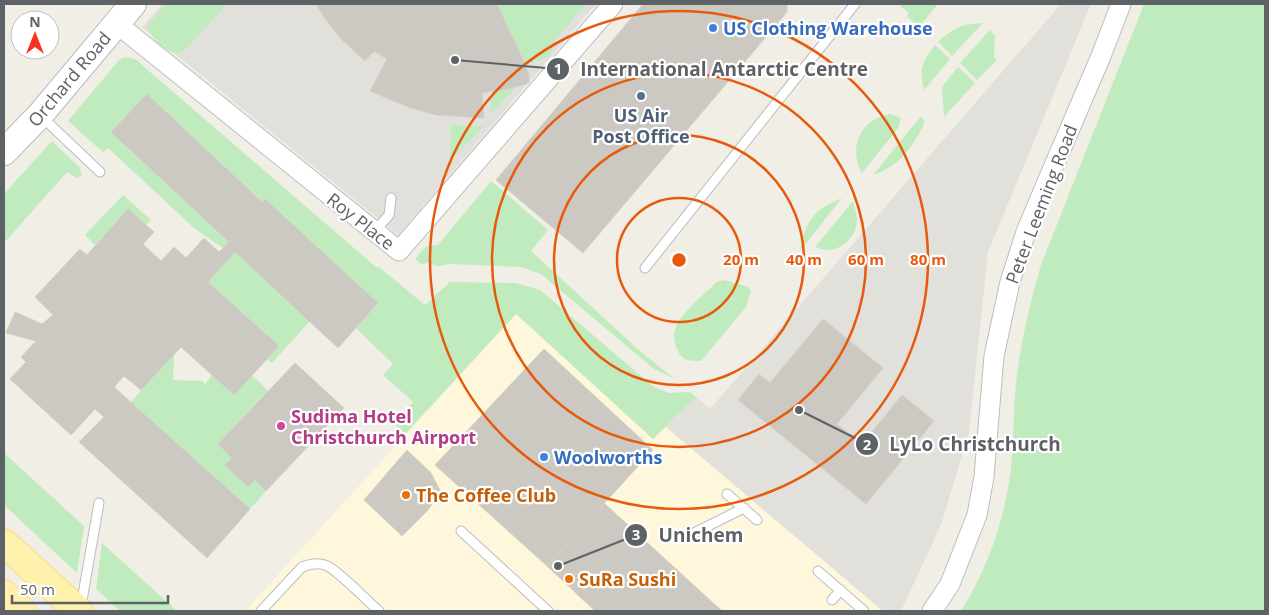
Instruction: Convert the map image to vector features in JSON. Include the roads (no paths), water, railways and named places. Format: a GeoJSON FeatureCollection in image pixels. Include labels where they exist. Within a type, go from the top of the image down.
{"type":"FeatureCollection","features":[{"type":"Feature","properties":{"kind":"main road"},"geometry":{"type":"LineString","coordinates":[[4,543],[79,611]]}},
{"type":"Feature","properties":{"kind":"main road"},"geometry":{"type":"LineString","coordinates":[[4,594],[22,611]]}},
{"type":"Feature","properties":{"kind":"street","name":"Orchard Road"},"geometry":{"type":"LineString","coordinates":[[4,152],[40,115],[132,4]]}},
{"type":"Feature","properties":{"kind":"street","name":"Roy Place"},"geometry":{"type":"LineString","coordinates":[[116,23],[399,251],[613,4]]}},
{"type":"Feature","properties":{"kind":"street","name":"Peter Leeming Road"},"geometry":{"type":"LineString","coordinates":[[932,611],[950,584],[976,515],[984,477],[994,356],[1010,282],[1030,224],[1101,56],[1120,4]]}},
{"type":"Feature","properties":{"kind":"lane"},"geometry":{"type":"LineString","coordinates":[[645,268],[855,4]]}},
{"type":"Feature","properties":{"kind":"lane"},"geometry":{"type":"LineString","coordinates":[[40,115],[100,172]]}},
{"type":"Feature","properties":{"kind":"lane"},"geometry":{"type":"LineString","coordinates":[[374,232],[389,215],[391,198]]}},
{"type":"Feature","properties":{"kind":"lane"},"geometry":{"type":"LineString","coordinates":[[727,494],[757,520]]}},
{"type":"Feature","properties":{"kind":"lane"},"geometry":{"type":"LineString","coordinates":[[79,611],[99,503]]}},
{"type":"Feature","properties":{"kind":"lane"},"geometry":{"type":"LineString","coordinates":[[688,536],[744,508]]}},
{"type":"Feature","properties":{"kind":"lane"},"geometry":{"type":"LineString","coordinates":[[461,531],[548,611]]}},
{"type":"Feature","properties":{"kind":"lane"},"geometry":{"type":"LineString","coordinates":[[261,611],[302,567],[318,563],[332,569],[378,611]]}},
{"type":"Feature","properties":{"kind":"lane"},"geometry":{"type":"LineString","coordinates":[[818,571],[864,611]]}},
{"type":"Feature","properties":{"kind":"lane"},"geometry":{"type":"LineString","coordinates":[[832,600],[841,590]]}},
{"type":"Feature","properties":{"kind":"place","name":"US Clothing Warehouse"},"geometry":{"type":"Point","coordinates":[713,28]}},
{"type":"Feature","properties":{"kind":"place","name":"International Antarctic Centre"},"geometry":{"type":"Point","coordinates":[455,60]}},
{"type":"Feature","properties":{"kind":"place","name":"US Air Post Office"},"geometry":{"type":"Point","coordinates":[641,96]}},
{"type":"Feature","properties":{"kind":"place","name":"LyLo Christchurch"},"geometry":{"type":"Point","coordinates":[799,410]}},
{"type":"Feature","properties":{"kind":"place","name":"Sudima Hotel Christchurch Airport"},"geometry":{"type":"Point","coordinates":[281,426]}},
{"type":"Feature","properties":{"kind":"place","name":"Woolworths"},"geometry":{"type":"Point","coordinates":[544,457]}},
{"type":"Feature","properties":{"kind":"place","name":"The Coffee Club"},"geometry":{"type":"Point","coordinates":[406,495]}},
{"type":"Feature","properties":{"kind":"place","name":"Unichem"},"geometry":{"type":"Point","coordinates":[558,566]}},
{"type":"Feature","properties":{"kind":"place","name":"SuRa Sushi"},"geometry":{"type":"Point","coordinates":[569,579]}}]}
